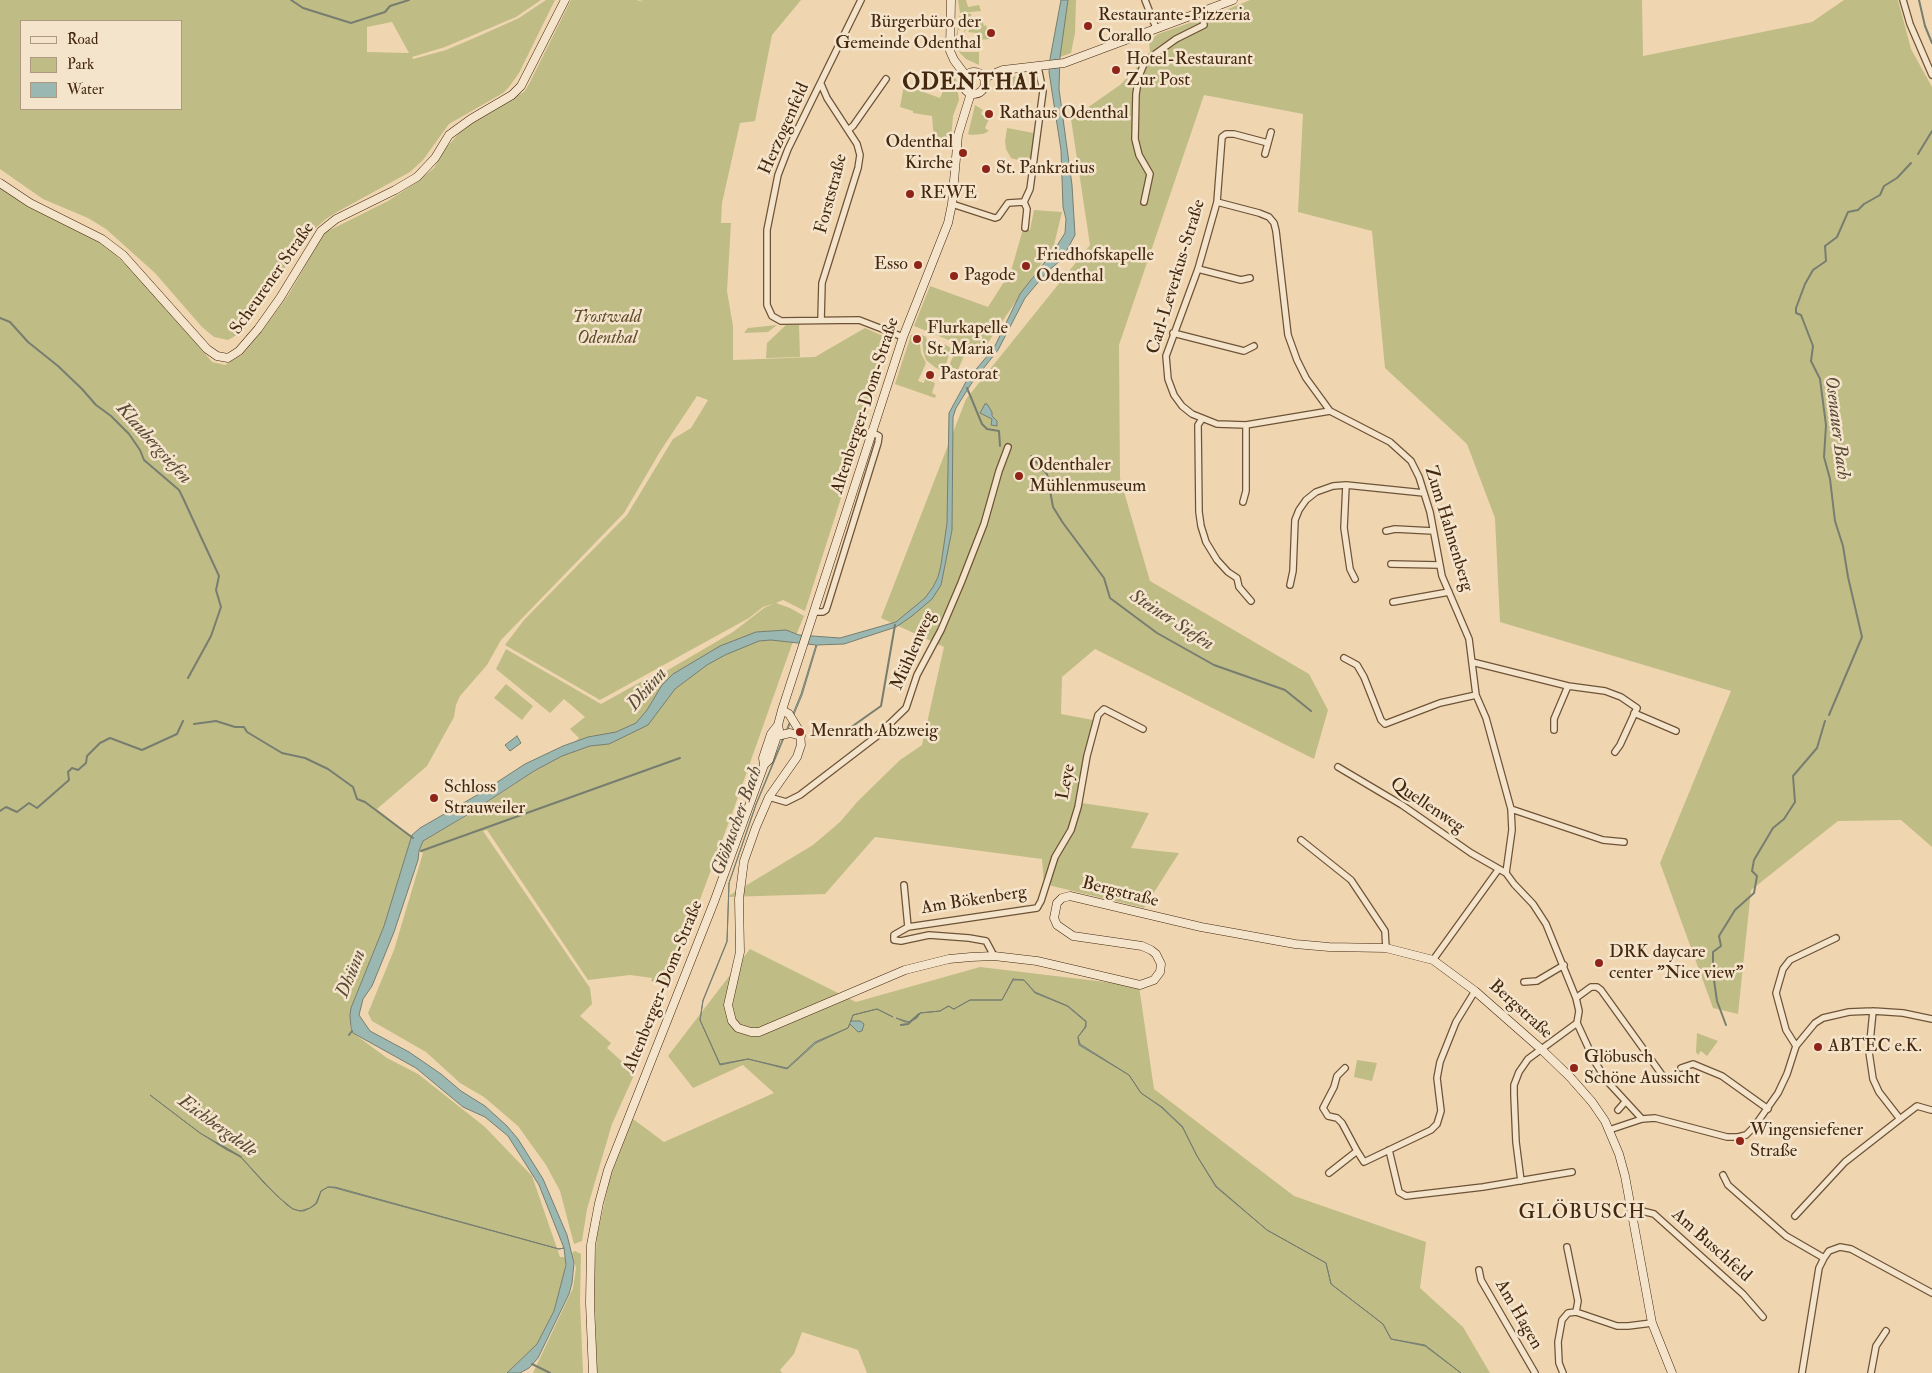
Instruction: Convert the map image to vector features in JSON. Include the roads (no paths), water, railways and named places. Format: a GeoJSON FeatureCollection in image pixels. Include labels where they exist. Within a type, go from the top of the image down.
{"type":"FeatureCollection","features":[{"type":"Feature","properties":{"kind":"street","name":"Scheurener Straße"},"geometry":{"type":"LineString","coordinates":[[0,183],[30,203],[102,239],[123,255],[207,349],[217,356],[228,358],[239,352],[258,329],[280,298],[321,231],[336,219],[417,177],[435,158],[449,135],[512,94],[521,86],[565,0]]}},
{"type":"Feature","properties":{"kind":"street","name":"Herzogenfeld"},"geometry":{"type":"LineString","coordinates":[[861,0],[788,149],[778,175],[772,202],[766,249],[767,304],[772,316],[781,321],[859,320],[904,337]]}},
{"type":"Feature","properties":{"kind":"street"},"geometry":{"type":"LineString","coordinates":[[951,0],[950,51],[966,76],[964,86],[971,93],[983,90],[985,84],[982,74],[976,72],[966,76]]}},
{"type":"Feature","properties":{"kind":"street"},"geometry":{"type":"LineString","coordinates":[[1145,0],[1156,28]]}},
{"type":"Feature","properties":{"kind":"street"},"geometry":{"type":"LineString","coordinates":[[984,78],[1003,70],[1064,63],[1233,0]]}},
{"type":"Feature","properties":{"kind":"street"},"geometry":{"type":"LineString","coordinates":[[1903,0],[1910,24],[1932,75]]}},
{"type":"Feature","properties":{"kind":"street"},"geometry":{"type":"LineString","coordinates":[[1144,202],[1150,174],[1136,146],[1135,104],[1139,76],[1142,68],[1151,57],[1176,39],[1204,25],[1202,12]]}},
{"type":"Feature","properties":{"kind":"street"},"geometry":{"type":"LineString","coordinates":[[1026,228],[1027,209],[1024,202],[1030,190],[1043,91],[1038,67]]}},
{"type":"Feature","properties":{"kind":"street"},"geometry":{"type":"LineString","coordinates":[[848,130],[854,126],[886,79]]}},
{"type":"Feature","properties":{"kind":"street","name":"Forststraße"},"geometry":{"type":"LineString","coordinates":[[821,84],[827,98],[857,144],[860,162],[825,272],[821,294],[822,320]]}},
{"type":"Feature","properties":{"kind":"street","name":"Altenberger-Dom-Straße"},"geometry":{"type":"LineString","coordinates":[[593,1373],[590,1272],[594,1224],[608,1170],[717,893],[764,765],[769,760],[779,730],[778,725],[782,710],[804,648],[904,337],[948,223],[952,204],[958,136],[971,93]]}},
{"type":"Feature","properties":{"kind":"street"},"geometry":{"type":"LineString","coordinates":[[1265,154],[1271,132]]}},
{"type":"Feature","properties":{"kind":"street","name":"Carl-Leverkus-Straße"},"geometry":{"type":"LineString","coordinates":[[1268,143],[1234,134],[1222,136],[1217,202],[1198,269],[1166,356],[1168,379],[1174,395],[1182,406],[1202,419],[1216,424],[1246,425],[1330,411]]}},
{"type":"Feature","properties":{"kind":"street"},"geometry":{"type":"LineString","coordinates":[[952,204],[995,218],[1008,203],[1024,202]]}},
{"type":"Feature","properties":{"kind":"street","name":"Zum Hahnenberg"},"geometry":{"type":"LineString","coordinates":[[1217,202],[1259,212],[1268,217],[1274,224],[1288,335],[1306,378],[1330,411],[1390,442],[1411,461],[1424,493],[1439,565],[1467,633],[1476,694],[1486,718],[1511,809],[1512,830],[1506,873]]}},
{"type":"Feature","properties":{"kind":"street"},"geometry":{"type":"LineString","coordinates":[[1198,269],[1241,280],[1250,278]]}},
{"type":"Feature","properties":{"kind":"street"},"geometry":{"type":"LineString","coordinates":[[1173,333],[1244,351],[1254,346]]}},
{"type":"Feature","properties":{"kind":"street"},"geometry":{"type":"LineString","coordinates":[[1202,419],[1198,425],[1199,512],[1201,526],[1206,542],[1217,560],[1236,578],[1239,587],[1251,601]]}},
{"type":"Feature","properties":{"kind":"street"},"geometry":{"type":"LineString","coordinates":[[1243,502],[1246,491],[1246,425]]}},
{"type":"Feature","properties":{"kind":"street","name":"Mühlenweg"},"geometry":{"type":"LineString","coordinates":[[770,797],[786,802],[800,796],[877,736],[906,708],[917,675],[941,630],[961,583],[984,524],[1008,447]]}},
{"type":"Feature","properties":{"kind":"street"},"geometry":{"type":"LineString","coordinates":[[1290,585],[1293,571],[1294,529],[1299,510],[1306,500],[1316,492],[1333,486],[1346,485],[1424,493]]}},
{"type":"Feature","properties":{"kind":"street"},"geometry":{"type":"LineString","coordinates":[[1346,485],[1344,528],[1350,568],[1355,579]]}},
{"type":"Feature","properties":{"kind":"street"},"geometry":{"type":"LineString","coordinates":[[1386,531],[1433,531]]}},
{"type":"Feature","properties":{"kind":"street"},"geometry":{"type":"LineString","coordinates":[[1391,564],[1439,565]]}},
{"type":"Feature","properties":{"kind":"street"},"geometry":{"type":"LineString","coordinates":[[1393,602],[1449,592]]}},
{"type":"Feature","properties":{"kind":"street"},"geometry":{"type":"LineString","coordinates":[[1344,658],[1357,665],[1361,671],[1381,720],[1385,724],[1440,703],[1476,694]]}},
{"type":"Feature","properties":{"kind":"street"},"geometry":{"type":"LineString","coordinates":[[1472,662],[1621,697],[1637,708],[1615,752]]}},
{"type":"Feature","properties":{"kind":"street"},"geometry":{"type":"LineString","coordinates":[[1554,730],[1554,720],[1568,686]]}},
{"type":"Feature","properties":{"kind":"street"},"geometry":{"type":"LineString","coordinates":[[782,710],[789,714],[801,736]]}},
{"type":"Feature","properties":{"kind":"street","name":"Leye"},"geometry":{"type":"LineString","coordinates":[[1041,901],[1055,857],[1071,830],[1098,715],[1104,710],[1143,729]]}},
{"type":"Feature","properties":{"kind":"street"},"geometry":{"type":"LineString","coordinates":[[1634,713],[1676,731]]}},
{"type":"Feature","properties":{"kind":"street","name":"Altenberger-Dom-Straße"},"geometry":{"type":"LineString","coordinates":[[764,765],[763,758],[771,734],[778,725]]}},
{"type":"Feature","properties":{"kind":"street"},"geometry":{"type":"LineString","coordinates":[[777,736],[790,733],[801,736]]}},
{"type":"Feature","properties":{"kind":"street","name":"Bergstraße"},"geometry":{"type":"LineString","coordinates":[[801,736],[801,745],[797,758],[770,797],[749,844],[740,880],[740,952],[728,1005],[732,1021],[738,1028],[759,1032],[905,970],[949,960],[994,956],[1037,961],[1140,985],[1154,980],[1160,972],[1161,964],[1151,950],[1142,946],[1073,936],[1057,925],[1054,918],[1057,903],[1062,898],[1070,896],[1200,927],[1295,944],[1329,947],[1386,948],[1432,960],[1475,991],[1541,1050],[1592,1102],[1609,1130],[1625,1176],[1652,1323],[1672,1373]]}},
{"type":"Feature","properties":{"kind":"street","name":"Quellenweg"},"geometry":{"type":"LineString","coordinates":[[1338,767],[1402,805],[1464,848],[1498,870],[1506,873]]}},
{"type":"Feature","properties":{"kind":"street"},"geometry":{"type":"LineString","coordinates":[[1511,809],[1603,840],[1624,842]]}},
{"type":"Feature","properties":{"kind":"street"},"geometry":{"type":"LineString","coordinates":[[1301,840],[1351,880],[1385,931],[1386,948]]}},
{"type":"Feature","properties":{"kind":"street"},"geometry":{"type":"LineString","coordinates":[[1432,960],[1498,870]]}},
{"type":"Feature","properties":{"kind":"street"},"geometry":{"type":"LineString","coordinates":[[1506,873],[1533,904],[1546,924],[1576,998],[1579,1012],[1577,1023],[1595,1062],[1607,1081],[1642,1119]]}},
{"type":"Feature","properties":{"kind":"street","name":"Am Bökenberg"},"geometry":{"type":"LineString","coordinates":[[904,885],[908,926]]}},
{"type":"Feature","properties":{"kind":"street","name":"Am Bökenberg"},"geometry":{"type":"LineString","coordinates":[[994,956],[986,941],[929,935],[901,941],[894,940],[894,935],[908,926],[1037,908],[1041,901]]}},
{"type":"Feature","properties":{"kind":"street"},"geometry":{"type":"LineString","coordinates":[[1796,1046],[1786,1030],[1776,993],[1783,968],[1790,960],[1836,938]]}},
{"type":"Feature","properties":{"kind":"street"},"geometry":{"type":"LineString","coordinates":[[1524,982],[1536,981],[1564,965]]}},
{"type":"Feature","properties":{"kind":"street"},"geometry":{"type":"LineString","coordinates":[[1576,998],[1591,987],[1601,990],[1666,1079]]}},
{"type":"Feature","properties":{"kind":"street"},"geometry":{"type":"LineString","coordinates":[[1344,1068],[1337,1076],[1334,1087],[1323,1108],[1328,1116],[1337,1118],[1342,1123],[1364,1162],[1431,1130],[1437,1124],[1441,1111],[1437,1078],[1440,1062],[1456,1022],[1475,991]]}},
{"type":"Feature","properties":{"kind":"street"},"geometry":{"type":"LineString","coordinates":[[1873,1011],[1869,1052],[1871,1072],[1879,1092],[1900,1119]]}},
{"type":"Feature","properties":{"kind":"street"},"geometry":{"type":"LineString","coordinates":[[1609,1130],[1642,1119],[1655,1118],[1727,1137],[1746,1135],[1768,1109],[1778,1093],[1787,1074],[1796,1046],[1815,1023],[1823,1018],[1848,1012],[1873,1011],[1903,1013],[1932,1019]]}},
{"type":"Feature","properties":{"kind":"street"},"geometry":{"type":"LineString","coordinates":[[1521,1181],[1516,1142],[1514,1085],[1519,1072],[1528,1060],[1577,1023]]}},
{"type":"Feature","properties":{"kind":"street"},"geometry":{"type":"LineString","coordinates":[[1681,1068],[1693,1064],[1722,1076],[1768,1109]]}},
{"type":"Feature","properties":{"kind":"street"},"geometry":{"type":"LineString","coordinates":[[1618,1110],[1625,1102]]}},
{"type":"Feature","properties":{"kind":"street"},"geometry":{"type":"LineString","coordinates":[[1795,1216],[1845,1162],[1900,1119],[1917,1106],[1931,1110]]}},
{"type":"Feature","properties":{"kind":"street"},"geometry":{"type":"LineString","coordinates":[[1329,1173],[1357,1150]]}},
{"type":"Feature","properties":{"kind":"street"},"geometry":{"type":"LineString","coordinates":[[1388,1150],[1399,1192],[1406,1196],[1521,1181],[1572,1172]]}},
{"type":"Feature","properties":{"kind":"street"},"geometry":{"type":"LineString","coordinates":[[1723,1175],[1728,1185],[1786,1236],[1824,1258]]}},
{"type":"Feature","properties":{"kind":"street","name":"Am Buschfeld"},"geometry":{"type":"LineString","coordinates":[[1632,1213],[1642,1211],[1654,1214],[1742,1294],[1763,1317]]}},
{"type":"Feature","properties":{"kind":"street"},"geometry":{"type":"LineString","coordinates":[[1567,1247],[1578,1301],[1576,1312]]}},
{"type":"Feature","properties":{"kind":"street"},"geometry":{"type":"LineString","coordinates":[[1802,1373],[1819,1268],[1829,1251],[1840,1247],[1851,1249],[1932,1293]]}},
{"type":"Feature","properties":{"kind":"street","name":"Am Hagen"},"geometry":{"type":"LineString","coordinates":[[1479,1270],[1480,1280],[1535,1373]]}},
{"type":"Feature","properties":{"kind":"street"},"geometry":{"type":"LineString","coordinates":[[1563,1373],[1559,1363],[1558,1349],[1562,1320],[1568,1313],[1576,1312],[1617,1326],[1652,1323]]}},
{"type":"Feature","properties":{"kind":"street"},"geometry":{"type":"LineString","coordinates":[[1871,1373],[1876,1346],[1886,1331]]}},
{"type":"Feature","properties":{"kind":"water"},"geometry":{"type":"Polygon","coordinates":[[[1061,0],[1068,0],[1060,57],[1059,89],[1072,185],[1075,235],[1062,259],[1046,273],[1025,298],[998,350],[971,384],[956,408],[953,417],[952,530],[941,585],[932,599],[896,627],[844,644],[817,645],[802,695],[756,805],[729,883],[756,804],[801,694],[816,645],[771,640],[759,641],[725,655],[707,665],[675,689],[648,725],[609,744],[590,746],[562,756],[534,771],[423,841],[394,932],[372,986],[363,999],[359,1015],[370,1031],[409,1052],[441,1074],[461,1091],[485,1106],[507,1126],[518,1139],[543,1179],[567,1235],[574,1263],[569,1294],[538,1358],[529,1368],[520,1373],[507,1373],[537,1344],[554,1311],[566,1265],[564,1248],[539,1185],[508,1136],[485,1117],[463,1107],[416,1068],[353,1033],[351,1028],[351,1008],[384,926],[412,835],[420,828],[479,794],[525,764],[563,746],[588,737],[616,732],[636,723],[647,710],[662,685],[673,674],[720,646],[756,632],[786,630],[799,635],[840,638],[896,622],[925,598],[938,577],[947,523],[949,413],[967,380],[994,348],[1020,294],[1065,233],[1066,219],[1063,207],[1061,150],[1049,72],[1061,0]]]}},
{"type":"Feature","properties":{"kind":"water"},"geometry":{"type":"Polygon","coordinates":[[[985,404],[987,404],[992,412],[992,416],[997,421],[997,426],[991,425],[992,419],[980,413],[985,404]]]}},
{"type":"Feature","properties":{"kind":"water"},"geometry":{"type":"Polygon","coordinates":[[[517,736],[521,743],[510,751],[505,745],[517,736]]]}},
{"type":"Feature","properties":{"kind":"water"},"geometry":{"type":"Polygon","coordinates":[[[729,883],[727,942],[703,1001],[700,1020],[703,1000],[727,941],[729,883]]]}},
{"type":"Feature","properties":{"kind":"water"},"geometry":{"type":"Polygon","coordinates":[[[1024,980],[1035,992],[1068,1006],[1086,1022],[1067,1006],[1035,993],[1024,980]]]}},
{"type":"Feature","properties":{"kind":"water"},"geometry":{"type":"Polygon","coordinates":[[[853,1015],[851,1021],[860,1021],[864,1024],[862,1031],[858,1032],[850,1024],[848,1028],[853,1015]]]}},
{"type":"Feature","properties":{"kind":"water"},"geometry":{"type":"Polygon","coordinates":[[[700,1020],[720,1064],[748,1059],[720,1065],[700,1020]]]}},
{"type":"Feature","properties":{"kind":"water"},"geometry":{"type":"Polygon","coordinates":[[[848,1028],[816,1043],[787,1069],[748,1059],[787,1068],[815,1042],[848,1028]]]}},
{"type":"Feature","properties":{"kind":"water"},"geometry":{"type":"Polygon","coordinates":[[[1078,1037],[1080,1044],[1129,1075],[1079,1045],[1078,1037]]]}},
{"type":"Feature","properties":{"kind":"water"},"geometry":{"type":"Polygon","coordinates":[[[1141,1093],[1162,1107],[1183,1128],[1161,1107],[1141,1093]]]}},
{"type":"Feature","properties":{"kind":"water"},"geometry":{"type":"Polygon","coordinates":[[[200,1133],[240,1156],[227,1150],[200,1133]]]}},
{"type":"Feature","properties":{"kind":"water"},"geometry":{"type":"Polygon","coordinates":[[[240,1156],[272,1190],[263,1182],[240,1156]]]}},
{"type":"Feature","properties":{"kind":"water"},"geometry":{"type":"Polygon","coordinates":[[[1197,1156],[1216,1186],[1267,1230],[1216,1187],[1197,1156]]]}},
{"type":"Feature","properties":{"kind":"water"},"geometry":{"type":"Polygon","coordinates":[[[328,1187],[335,1187],[559,1249],[335,1188],[328,1187]]]}},
{"type":"Feature","properties":{"kind":"water"},"geometry":{"type":"Polygon","coordinates":[[[1391,1339],[1425,1345],[1461,1373],[1425,1346],[1391,1339]]]}},
{"type":"Feature","properties":{"kind":"waterway"},"geometry":{"type":"LineString","coordinates":[[291,0],[303,8],[351,23],[385,12],[390,6],[409,0]]}},
{"type":"Feature","properties":{"kind":"waterway","name":"Osenauer Bach"},"geometry":{"type":"LineString","coordinates":[[1919,0],[1925,26],[1932,43]]}},
{"type":"Feature","properties":{"kind":"waterway","name":"Osenauer Bach"},"geometry":{"type":"LineString","coordinates":[[1918,154],[1932,131]]}},
{"type":"Feature","properties":{"kind":"waterway","name":"Osenauer Bach"},"geometry":{"type":"LineString","coordinates":[[1829,715],[1862,637],[1843,546],[1835,521],[1830,479],[1824,457],[1826,425],[1820,379],[1811,361],[1813,346],[1801,315],[1796,313],[1796,308],[1805,284],[1813,270],[1826,261],[1825,246],[1837,237],[1848,212],[1858,210],[1864,204],[1880,195],[1884,186],[1897,178],[1911,163]]}},
{"type":"Feature","properties":{"kind":"waterway","name":"Klaubergsiefen"},"geometry":{"type":"LineString","coordinates":[[0,318],[10,322],[28,342],[58,366],[96,405],[111,416],[129,434],[140,450],[144,460],[179,490],[219,576],[216,590],[221,607],[211,636],[188,678]]}},
{"type":"Feature","properties":{"kind":"waterway","name":"Steiner Siefen"},"geometry":{"type":"LineString","coordinates":[[967,388],[982,424],[987,429],[999,431],[1000,446]]}},
{"type":"Feature","properties":{"kind":"waterway","name":"Steiner Siefen"},"geometry":{"type":"LineString","coordinates":[[1031,456],[1047,474],[1053,507],[1104,578],[1110,598],[1157,633],[1214,665],[1285,690],[1311,711]]}},
{"type":"Feature","properties":{"kind":"waterway"},"geometry":{"type":"LineString","coordinates":[[847,730],[881,706],[895,625]]}},
{"type":"Feature","properties":{"kind":"waterway"},"geometry":{"type":"LineString","coordinates":[[0,811],[6,807],[17,812],[29,803],[37,808],[69,780],[68,772],[72,768],[78,770],[86,763],[87,756],[100,743],[110,738],[142,750],[177,734],[183,721]]}},
{"type":"Feature","properties":{"kind":"waterway"},"geometry":{"type":"LineString","coordinates":[[194,724],[216,721],[235,727],[244,727],[247,732],[282,753],[305,758],[328,769],[353,787],[357,799],[365,802],[413,838]]}},
{"type":"Feature","properties":{"kind":"waterway","name":"Osenauer Bach"},"geometry":{"type":"LineString","coordinates":[[1726,1025],[1717,1001],[1713,973],[1713,952],[1721,946],[1719,936],[1735,910],[1754,893],[1757,876],[1752,871],[1754,860],[1773,828],[1784,819],[1795,802],[1793,776],[1817,748],[1825,721]]}},
{"type":"Feature","properties":{"kind":"waterway"},"geometry":{"type":"LineString","coordinates":[[421,851],[680,758]]}},
{"type":"Feature","properties":{"kind":"waterway","name":"Glöbuscher Bach"},"geometry":{"type":"LineString","coordinates":[[901,1025],[908,1024],[919,1014]]}},
{"type":"Feature","properties":{"kind":"waterway"},"geometry":{"type":"LineString","coordinates":[[349,1035],[352,1031]]}},
{"type":"Feature","properties":{"kind":"waterway","name":"Eichbergdelle"},"geometry":{"type":"LineString","coordinates":[[217,1143],[241,1157]]}},
{"type":"Feature","properties":{"kind":"waterway"},"geometry":{"type":"LineString","coordinates":[[532,1364],[550,1373]]}},
{"type":"Feature","properties":{"kind":"place","name":"Restaurante-Pizzeria Corallo"},"geometry":{"type":"Point","coordinates":[1088,26]}},
{"type":"Feature","properties":{"kind":"place","name":"Bürgerbüro der Gemeinde Odenthal"},"geometry":{"type":"Point","coordinates":[991,33]}},
{"type":"Feature","properties":{"kind":"place","name":"Hotel-Restaurant Zur Post"},"geometry":{"type":"Point","coordinates":[1116,70]}},
{"type":"Feature","properties":{"kind":"place","name":"Rathaus Odenthal"},"geometry":{"type":"Point","coordinates":[989,114]}},
{"type":"Feature","properties":{"kind":"place","name":"Odenthal Kirche"},"geometry":{"type":"Point","coordinates":[963,153]}},
{"type":"Feature","properties":{"kind":"place","name":"St. Pankratius"},"geometry":{"type":"Point","coordinates":[986,169]}},
{"type":"Feature","properties":{"kind":"place","name":"REWE"},"geometry":{"type":"Point","coordinates":[910,194]}},
{"type":"Feature","properties":{"kind":"place","name":"Esso"},"geometry":{"type":"Point","coordinates":[918,265]}},
{"type":"Feature","properties":{"kind":"place","name":"Friedhofskapelle Odenthal"},"geometry":{"type":"Point","coordinates":[1026,266]}},
{"type":"Feature","properties":{"kind":"place","name":"Pagode"},"geometry":{"type":"Point","coordinates":[954,276]}},
{"type":"Feature","properties":{"kind":"place","name":"Flurkapelle St. Maria"},"geometry":{"type":"Point","coordinates":[917,339]}},
{"type":"Feature","properties":{"kind":"place","name":"Pastorat"},"geometry":{"type":"Point","coordinates":[930,375]}},
{"type":"Feature","properties":{"kind":"place","name":"Odenthaler Mühlenmuseum"},"geometry":{"type":"Point","coordinates":[1019,476]}},
{"type":"Feature","properties":{"kind":"place","name":"Menrath Abzweig"},"geometry":{"type":"Point","coordinates":[800,732]}},
{"type":"Feature","properties":{"kind":"place","name":"Schloss Strauweiler"},"geometry":{"type":"Point","coordinates":[434,798]}},
{"type":"Feature","properties":{"kind":"place","name":"DRK daycare center \"Nice view\""},"geometry":{"type":"Point","coordinates":[1599,963]}},
{"type":"Feature","properties":{"kind":"place","name":"ABTEC e.K."},"geometry":{"type":"Point","coordinates":[1818,1047]}},
{"type":"Feature","properties":{"kind":"place","name":"Glöbusch Schöne Aussicht"},"geometry":{"type":"Point","coordinates":[1574,1068]}},
{"type":"Feature","properties":{"kind":"place","name":"Wingensiefener Straße"},"geometry":{"type":"Point","coordinates":[1740,1141]}},
{"type":"Feature","properties":{"kind":"district","name":"ODENTHAL"},"geometry":{"type":"Point","coordinates":[974,84]}},
{"type":"Feature","properties":{"kind":"district","name":"GLÖBUSCH"},"geometry":{"type":"Point","coordinates":[1582,1214]}},
{"type":"Feature","properties":{"kind":"park label","name":"Trostwald Odenthal"},"geometry":{"type":"Point","coordinates":[607,328]}},
{"type":"Feature","properties":{"kind":"water label","name":"Dhünn"},"geometry":{"type":"Point","coordinates":[648,690]}},
{"type":"Feature","properties":{"kind":"water label","name":"Dhünn"},"geometry":{"type":"Point","coordinates":[352,974]}}]}
